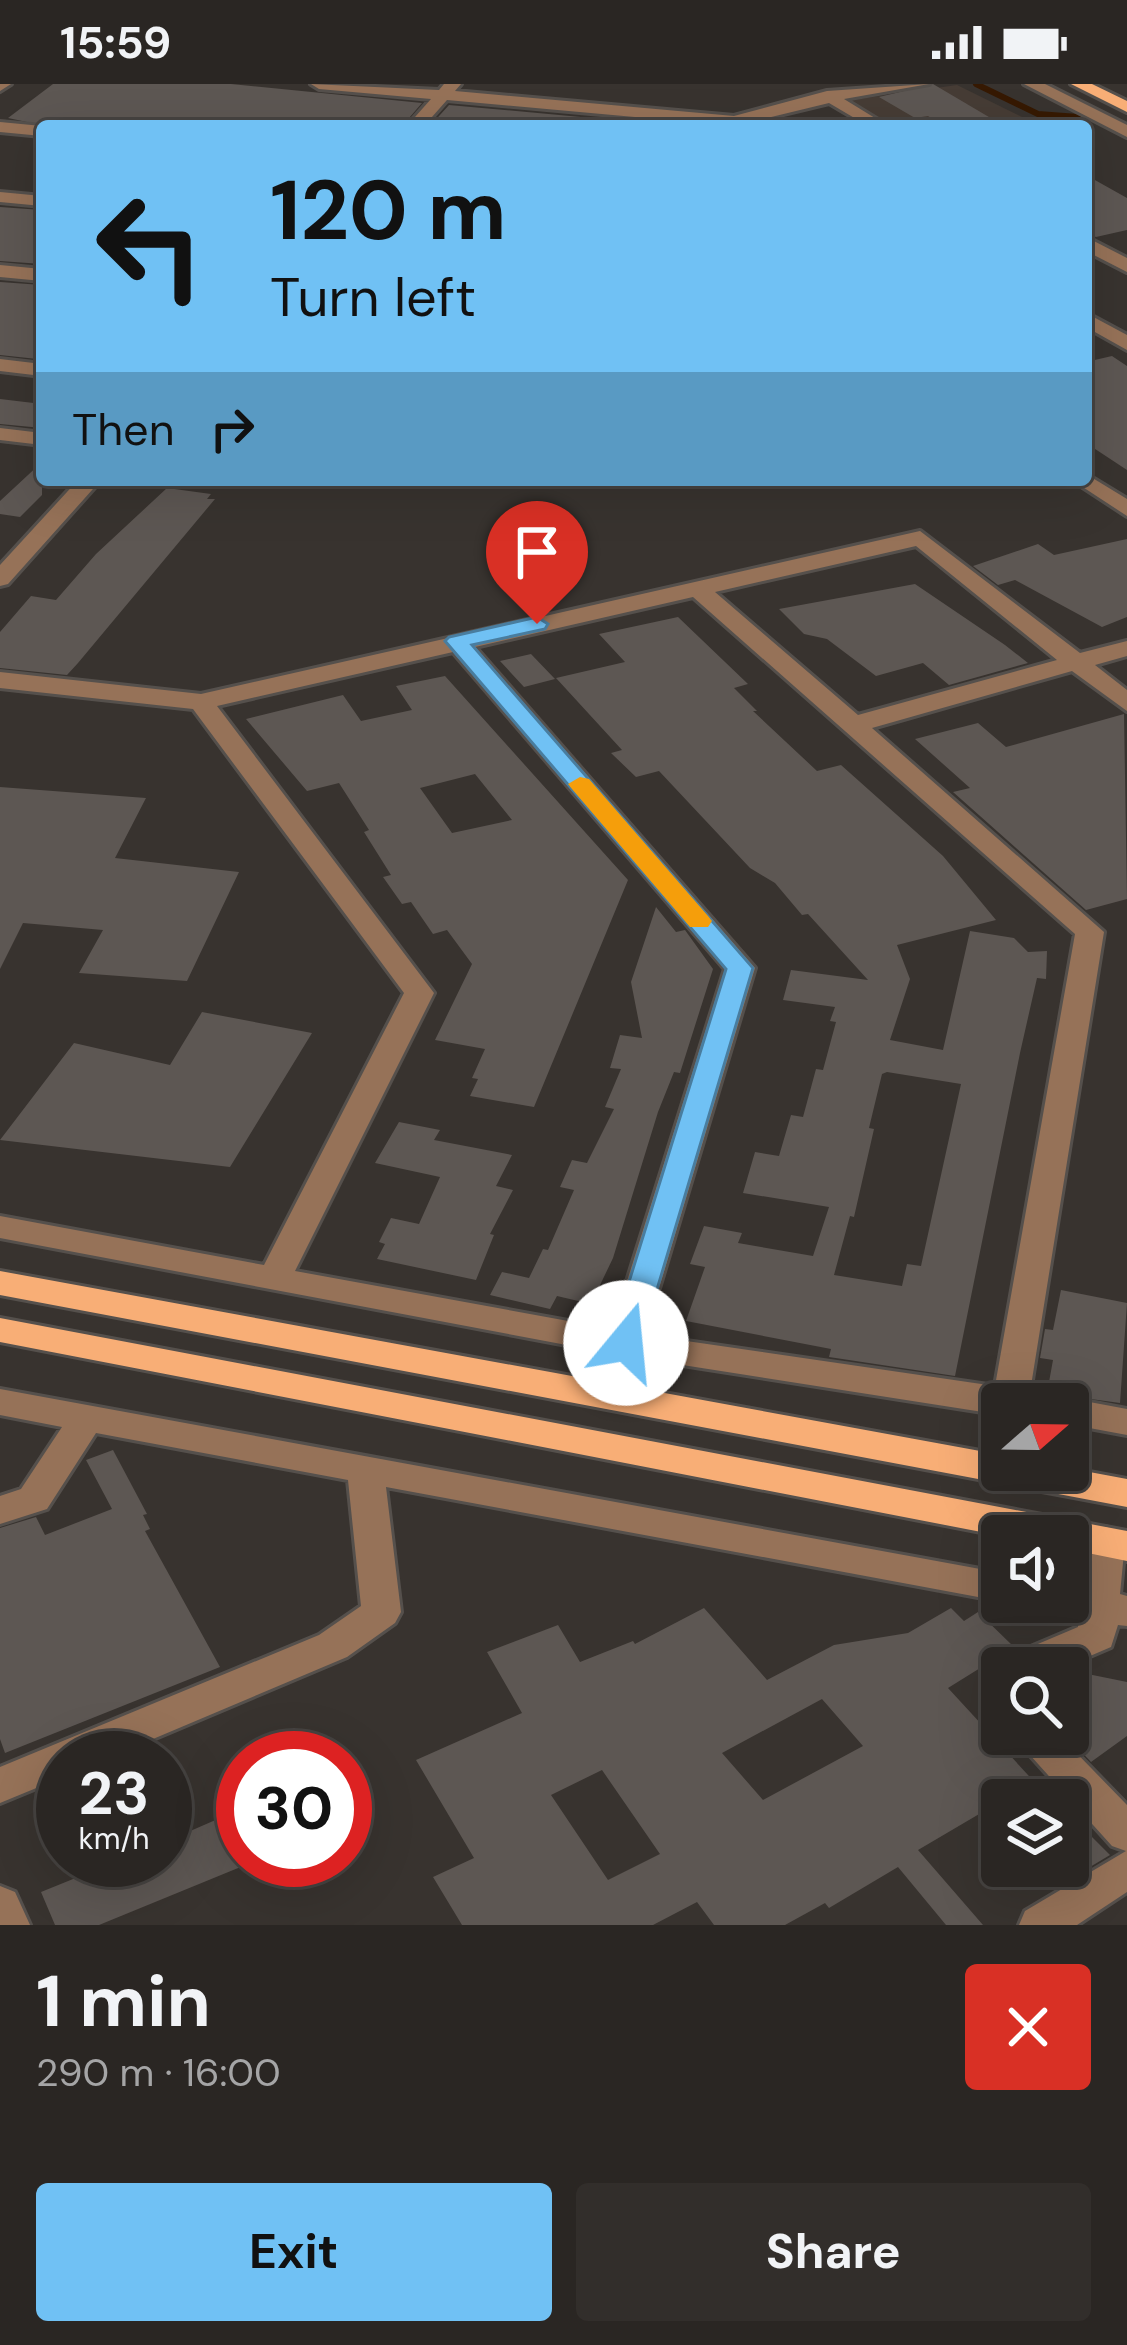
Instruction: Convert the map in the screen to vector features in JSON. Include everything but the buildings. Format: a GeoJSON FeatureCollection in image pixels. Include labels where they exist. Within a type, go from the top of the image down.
{"type":"FeatureCollection","features":[{"type":"Feature","properties":{"kind":"main road"},"geometry":{"type":"LineString","coordinates":[[1079,84],[1127,107]]}},
{"type":"Feature","properties":{"kind":"main road"},"geometry":{"type":"LineString","coordinates":[[0,1282],[981,1466]]}},
{"type":"Feature","properties":{"kind":"main road"},"geometry":{"type":"LineString","coordinates":[[0,1330],[1117,1544]]}},
{"type":"Feature","properties":{"kind":"main road"},"geometry":{"type":"LineString","coordinates":[[1089,1486],[1127,1493]]}},
{"type":"Feature","properties":{"kind":"street"},"geometry":{"type":"LineString","coordinates":[[319,84],[448,89],[705,120]]}},
{"type":"Feature","properties":{"kind":"street"},"geometry":{"type":"LineString","coordinates":[[808,84],[870,120]]}},
{"type":"Feature","properties":{"kind":"street"},"geometry":{"type":"LineString","coordinates":[[752,120],[831,98],[921,84]]}},
{"type":"Feature","properties":{"kind":"street"},"geometry":{"type":"LineString","coordinates":[[1032,84],[1127,132]]}},
{"type":"Feature","properties":{"kind":"street"},"geometry":{"type":"LineString","coordinates":[[420,120],[448,89]]}},
{"type":"Feature","properties":{"kind":"street"},"geometry":{"type":"LineString","coordinates":[[0,127],[36,130]]}},
{"type":"Feature","properties":{"kind":"street"},"geometry":{"type":"LineString","coordinates":[[0,197],[36,200]]}},
{"type":"Feature","properties":{"kind":"street"},"geometry":{"type":"LineString","coordinates":[[1092,246],[1127,266]]}},
{"type":"Feature","properties":{"kind":"street"},"geometry":{"type":"LineString","coordinates":[[0,271],[36,274]]}},
{"type":"Feature","properties":{"kind":"street"},"geometry":{"type":"LineString","coordinates":[[1092,324],[1127,344]]}},
{"type":"Feature","properties":{"kind":"street"},"geometry":{"type":"LineString","coordinates":[[0,364],[36,369]]}},
{"type":"Feature","properties":{"kind":"street"},"geometry":{"type":"LineString","coordinates":[[0,434],[36,438]]}},
{"type":"Feature","properties":{"kind":"street"},"geometry":{"type":"LineString","coordinates":[[0,578],[84,486]]}},
{"type":"Feature","properties":{"kind":"street"},"geometry":{"type":"LineString","coordinates":[[1092,486],[1127,509]]}},
{"type":"Feature","properties":{"kind":"street"},"geometry":{"type":"LineString","coordinates":[[0,680],[201,702],[920,538],[1127,703]]}},
{"type":"Feature","properties":{"kind":"street"},"geometry":{"type":"LineString","coordinates":[[698,589],[1090,932],[1019,1383]]}},
{"type":"Feature","properties":{"kind":"street"},"geometry":{"type":"LineString","coordinates":[[457,641],[740,968],[626,1343]]}},
{"type":"Feature","properties":{"kind":"street"},"geometry":{"type":"LineString","coordinates":[[856,724],[1127,648]]}},
{"type":"Feature","properties":{"kind":"street"},"geometry":{"type":"LineString","coordinates":[[201,702],[419,993],[274,1281]]}},
{"type":"Feature","properties":{"kind":"street"},"geometry":{"type":"LineString","coordinates":[[0,1227],[626,1343],[981,1398]]}},
{"type":"Feature","properties":{"kind":"street"},"geometry":{"type":"LineString","coordinates":[[0,1402],[981,1584]]}},
{"type":"Feature","properties":{"kind":"street"},"geometry":{"type":"LineString","coordinates":[[1089,1415],[1127,1422]]}},
{"type":"Feature","properties":{"kind":"street"},"geometry":{"type":"LineString","coordinates":[[0,1510],[34,1499],[85,1420]]}},
{"type":"Feature","properties":{"kind":"street"},"geometry":{"type":"LineString","coordinates":[[129,1731],[332,1646],[381,1612],[364,1470]]}},
{"type":"Feature","properties":{"kind":"street"},"geometry":{"type":"LineString","coordinates":[[1070,1647],[1096,1636],[1098,1606],[1117,1544]]}},
{"type":"Feature","properties":{"kind":"street"},"geometry":{"type":"LineString","coordinates":[[1052,1755],[1127,1833]]}},
{"type":"Feature","properties":{"kind":"street"},"geometry":{"type":"LineString","coordinates":[[0,1785],[36,1770]]}},
{"type":"Feature","properties":{"kind":"street"},"geometry":{"type":"LineString","coordinates":[[1041,1925],[1127,1869]]}},
{"type":"Feature","properties":{"kind":"street"},"geometry":{"type":"LineString","coordinates":[[0,1906],[8,1925]]}},
{"type":"Feature","properties":{"kind":"shaded area"},"geometry":{"type":"Polygon","coordinates":[[[957,85],[1028,120],[881,120],[845,101],[957,85]]]}},
{"type":"Feature","properties":{"kind":"waterway"},"geometry":{"type":"LineString","coordinates":[[976,84],[1038,114],[1078,117]]}},
{"type":"Feature","properties":{"kind":"slow traffic"},"geometry":{"type":"LineString","coordinates":[[580,784],[699,921]]}},
{"type":"Feature","properties":{"kind":"route"},"geometry":{"type":"LineString","coordinates":[[537,624],[457,641],[740,968],[626,1343]]}}]}
